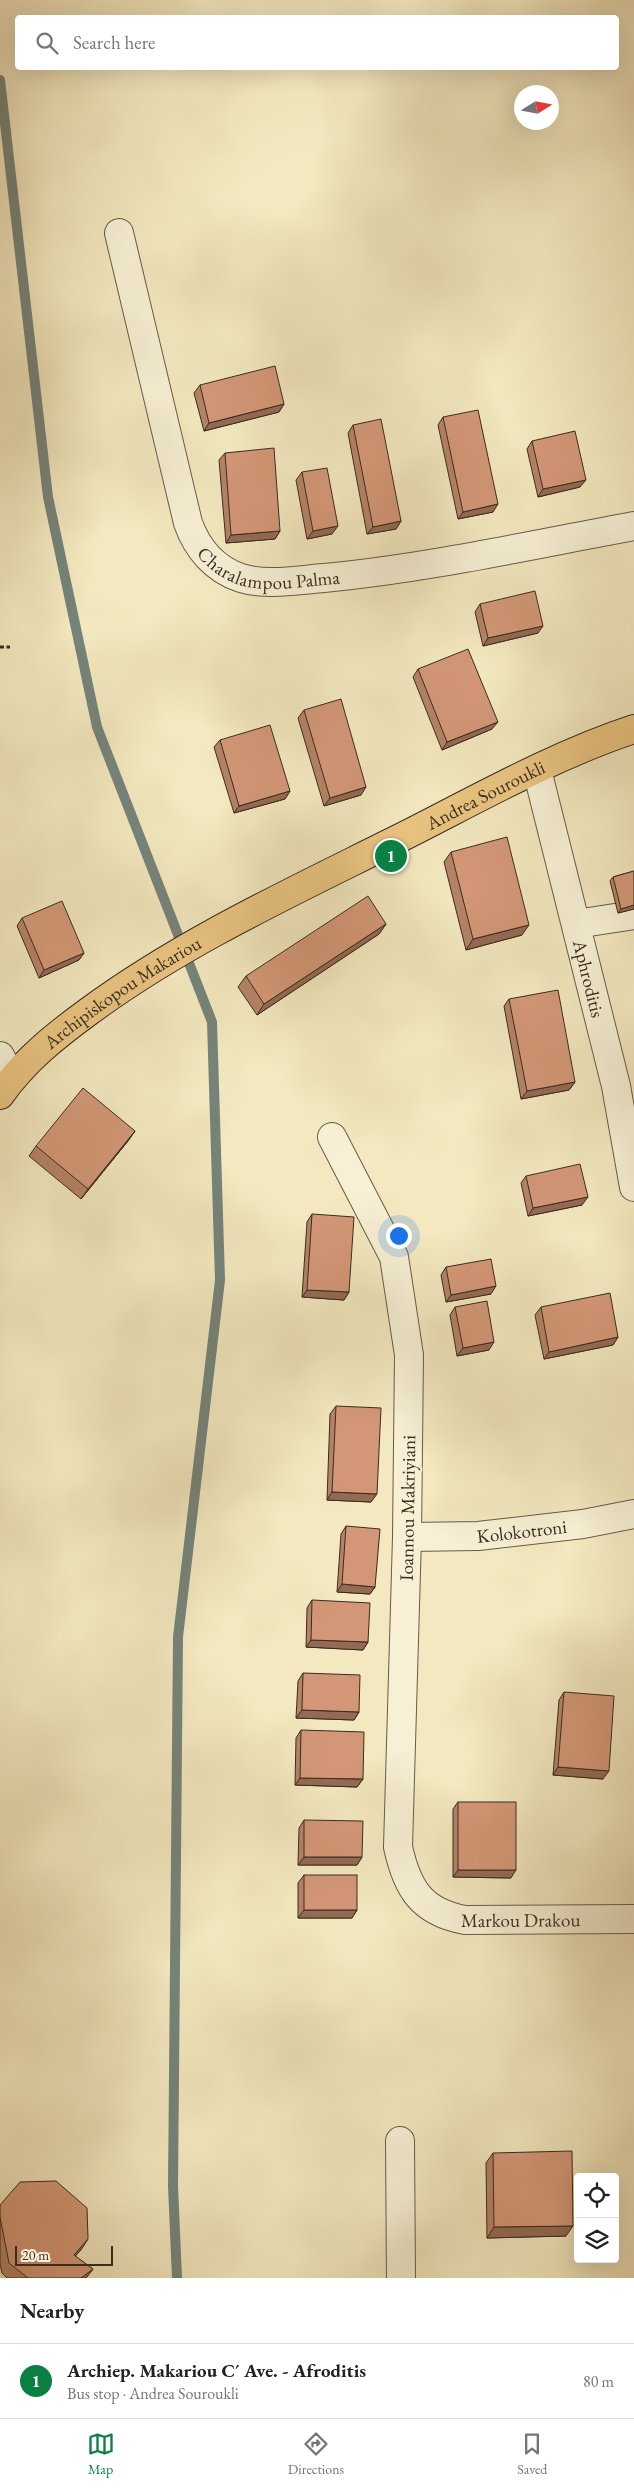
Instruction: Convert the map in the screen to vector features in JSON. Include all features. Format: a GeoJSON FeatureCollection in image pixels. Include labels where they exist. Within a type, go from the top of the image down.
{"type":"FeatureCollection","features":[{"type":"Feature","properties":{"kind":"main road","name":"Andrea Souroukli"},"geometry":{"type":"LineString","coordinates":[[260,908],[537,770],[634,729]]}},
{"type":"Feature","properties":{"kind":"main road","name":"Archipiskopou Makariou"},"geometry":{"type":"LineString","coordinates":[[4,1076],[110,996],[166,961],[260,908]]}},
{"type":"Feature","properties":{"kind":"street","name":"Charalampou Palma"},"geometry":{"type":"LineString","coordinates":[[119,233],[188,523],[194,539],[203,552],[214,563],[225,570],[241,578],[260,581],[362,574],[634,526]]}},
{"type":"Feature","properties":{"kind":"street","name":"Aphroditis"},"geometry":{"type":"LineString","coordinates":[[537,770],[576,924],[625,1084],[634,1187]]}},
{"type":"Feature","properties":{"kind":"street"},"geometry":{"type":"LineString","coordinates":[[576,924],[634,915]]}},
{"type":"Feature","properties":{"kind":"street","name":"Ioannou Makriyiani"},"geometry":{"type":"LineString","coordinates":[[332,1137],[394,1256],[409,1355],[407,1537],[398,1846],[404,1874],[416,1892]]}},
{"type":"Feature","properties":{"kind":"street","name":"Kolokotroni"},"geometry":{"type":"LineString","coordinates":[[407,1537],[497,1534],[583,1524],[634,1514]]}},
{"type":"Feature","properties":{"kind":"street","name":"Markou Drakou"},"geometry":{"type":"LineString","coordinates":[[416,1892],[426,1904],[436,1911],[465,1920],[634,1919]]}},
{"type":"Feature","properties":{"kind":"street"},"geometry":{"type":"LineString","coordinates":[[400,2140],[400,2278]]}},
{"type":"Feature","properties":{"kind":"path"},"geometry":{"type":"LineString","coordinates":[[0,647],[10,646]]}},
{"type":"Feature","properties":{"kind":"building"},"geometry":{"type":"Polygon","coordinates":[[[275,366],[284,404],[209,423],[200,385],[275,366]]]}},
{"type":"Feature","properties":{"kind":"building"},"geometry":{"type":"Polygon","coordinates":[[[478,410],[498,504],[463,512],[443,417],[478,410]]]}},
{"type":"Feature","properties":{"kind":"building"},"geometry":{"type":"Polygon","coordinates":[[[381,419],[401,521],[373,527],[353,425],[381,419]]]}},
{"type":"Feature","properties":{"kind":"building"},"geometry":{"type":"Polygon","coordinates":[[[575,431],[586,480],[543,489],[532,441],[575,431]]]}},
{"type":"Feature","properties":{"kind":"building"},"geometry":{"type":"Polygon","coordinates":[[[274,448],[280,531],[231,535],[225,453],[274,448]]]}},
{"type":"Feature","properties":{"kind":"building"},"geometry":{"type":"Polygon","coordinates":[[[327,468],[338,526],[313,531],[302,472],[327,468]]]}},
{"type":"Feature","properties":{"kind":"building"},"geometry":{"type":"Polygon","coordinates":[[[535,591],[543,626],[488,638],[480,604],[535,591]]]}},
{"type":"Feature","properties":{"kind":"building"},"geometry":{"type":"Polygon","coordinates":[[[468,649],[498,722],[447,742],[418,669],[468,649]]]}},
{"type":"Feature","properties":{"kind":"building"},"geometry":{"type":"Polygon","coordinates":[[[341,699],[366,787],[330,798],[304,710],[341,699]]]}},
{"type":"Feature","properties":{"kind":"building"},"geometry":{"type":"Polygon","coordinates":[[[270,725],[290,791],[239,806],[220,740],[270,725]]]}},
{"type":"Feature","properties":{"kind":"building"},"geometry":{"type":"Polygon","coordinates":[[[507,837],[529,925],[473,939],[451,852],[507,837]]]}},
{"type":"Feature","properties":{"kind":"building"},"geometry":{"type":"Polygon","coordinates":[[[634,871],[634,905],[621,909],[613,877],[634,871]]]}},
{"type":"Feature","properties":{"kind":"building"},"geometry":{"type":"Polygon","coordinates":[[[368,896],[386,924],[264,1004],[246,976],[368,896]]]}},
{"type":"Feature","properties":{"kind":"building"},"geometry":{"type":"Polygon","coordinates":[[[62,901],[84,953],[44,970],[22,918],[62,901]]]}},
{"type":"Feature","properties":{"kind":"building"},"geometry":{"type":"Polygon","coordinates":[[[558,990],[575,1082],[527,1091],[509,999],[558,990]]]}},
{"type":"Feature","properties":{"kind":"building"},"geometry":{"type":"Polygon","coordinates":[[[83,1088],[135,1131],[88,1189],[36,1146],[83,1088]]]}},
{"type":"Feature","properties":{"kind":"building"},"geometry":{"type":"Polygon","coordinates":[[[580,1164],[588,1197],[533,1208],[526,1176],[580,1164]]]}},
{"type":"Feature","properties":{"kind":"building"},"geometry":{"type":"Polygon","coordinates":[[[312,1214],[354,1217],[349,1292],[307,1290],[312,1214]]]}},
{"type":"Feature","properties":{"kind":"building"},"geometry":{"type":"Polygon","coordinates":[[[491,1259],[496,1286],[451,1295],[446,1267],[491,1259]]]}},
{"type":"Feature","properties":{"kind":"building"},"geometry":{"type":"Polygon","coordinates":[[[610,1293],[618,1337],[549,1352],[541,1307],[610,1293]]]}},
{"type":"Feature","properties":{"kind":"building"},"geometry":{"type":"Polygon","coordinates":[[[487,1301],[494,1342],[463,1348],[455,1307],[487,1301]]]}},
{"type":"Feature","properties":{"kind":"building"},"geometry":{"type":"Polygon","coordinates":[[[336,1406],[381,1408],[377,1494],[332,1492],[336,1406]]]}},
{"type":"Feature","properties":{"kind":"building"},"geometry":{"type":"Polygon","coordinates":[[[346,1526],[380,1529],[375,1587],[342,1584],[346,1526]]]}},
{"type":"Feature","properties":{"kind":"building"},"geometry":{"type":"Polygon","coordinates":[[[312,1600],[370,1603],[368,1642],[311,1640],[312,1600]]]}},
{"type":"Feature","properties":{"kind":"building"},"geometry":{"type":"Polygon","coordinates":[[[303,1673],[360,1675],[359,1712],[302,1710],[303,1673]]]}},
{"type":"Feature","properties":{"kind":"building"},"geometry":{"type":"Polygon","coordinates":[[[564,1692],[614,1696],[609,1771],[558,1767],[564,1692]]]}},
{"type":"Feature","properties":{"kind":"building"},"geometry":{"type":"Polygon","coordinates":[[[301,1730],[364,1732],[363,1779],[300,1778],[301,1730]]]}},
{"type":"Feature","properties":{"kind":"building"},"geometry":{"type":"Polygon","coordinates":[[[458,1802],[516,1802],[516,1870],[458,1870],[458,1802]]]}},
{"type":"Feature","properties":{"kind":"building"},"geometry":{"type":"Polygon","coordinates":[[[304,1820],[363,1821],[362,1857],[304,1857],[304,1820]]]}},
{"type":"Feature","properties":{"kind":"building"},"geometry":{"type":"Polygon","coordinates":[[[304,1875],[357,1875],[357,1910],[304,1910],[304,1875]]]}},
{"type":"Feature","properties":{"kind":"building"},"geometry":{"type":"Polygon","coordinates":[[[572,2151],[573,2226],[494,2227],[493,2153],[572,2151]]]}},
{"type":"Feature","properties":{"kind":"building"},"geometry":{"type":"Polygon","coordinates":[[[56,2181],[87,2208],[88,2239],[74,2255],[93,2269],[81,2278],[28,2278],[9,2263],[0,2217],[0,2205],[20,2182],[56,2181]]]}},
{"type":"Feature","properties":{"kind":"waterway"},"geometry":{"type":"LineString","coordinates":[[0,80],[48,497],[97,727],[212,1022],[220,1280],[178,1637],[173,2186],[177,2278]]}},
{"type":"Feature","properties":{"kind":"place","name":"Archiep. Makariou C´ Ave. - Afroditis"},"geometry":{"type":"Point","coordinates":[391,856]}}]}
